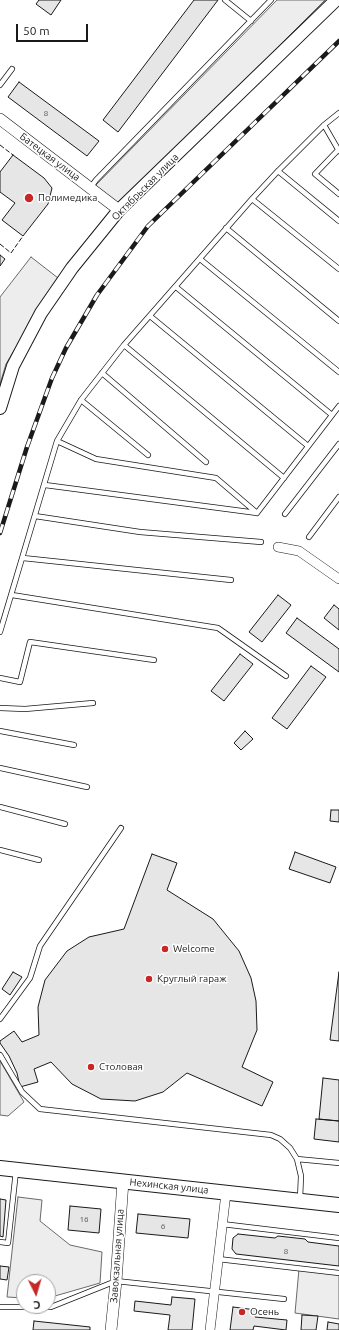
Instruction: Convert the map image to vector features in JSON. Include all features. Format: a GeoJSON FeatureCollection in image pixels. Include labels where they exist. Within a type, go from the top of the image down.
{"type":"FeatureCollection","features":[{"type":"Feature","properties":{"kind":"main road","name":"Октябрьская улица"},"geometry":{"type":"LineString","coordinates":[[0,407],[13,366],[41,313],[72,268],[119,210],[336,0]]}},
{"type":"Feature","properties":{"kind":"main road","name":"Нехинская улица"},"geometry":{"type":"LineString","coordinates":[[0,1168],[339,1205]]}},
{"type":"Feature","properties":{"kind":"street","name":"Батецкая улица"},"geometry":{"type":"LineString","coordinates":[[0,119],[91,187],[119,210]]}},
{"type":"Feature","properties":{"kind":"street"},"geometry":{"type":"LineString","coordinates":[[278,547],[299,551],[339,579]]}},
{"type":"Feature","properties":{"kind":"street","name":"Завокзальная улица"},"geometry":{"type":"LineString","coordinates":[[111,1330],[123,1181]]}},
{"type":"Feature","properties":{"kind":"street"},"geometry":{"type":"LineString","coordinates":[[210,1330],[226,1192]]}},
{"type":"Feature","properties":{"kind":"lane"},"geometry":{"type":"LineString","coordinates":[[225,0],[251,21]]}},
{"type":"Feature","properties":{"kind":"lane"},"geometry":{"type":"LineString","coordinates":[[91,187],[96,180],[271,0]]}},
{"type":"Feature","properties":{"kind":"lane"},"geometry":{"type":"LineString","coordinates":[[0,85],[12,69]]}},
{"type":"Feature","properties":{"kind":"lane"},"geometry":{"type":"LineString","coordinates":[[0,632],[57,441],[81,400],[124,345],[252,199],[324,125],[339,113]]}},
{"type":"Feature","properties":{"kind":"lane"},"geometry":{"type":"LineString","coordinates":[[324,125],[339,150],[315,174],[339,194]]}},
{"type":"Feature","properties":{"kind":"lane"},"geometry":{"type":"LineString","coordinates":[[278,171],[339,221]]}},
{"type":"Feature","properties":{"kind":"lane"},"geometry":{"type":"LineString","coordinates":[[252,199],[339,269]]}},
{"type":"Feature","properties":{"kind":"lane"},"geometry":{"type":"LineString","coordinates":[[226,228],[339,321]]}},
{"type":"Feature","properties":{"kind":"lane"},"geometry":{"type":"LineString","coordinates":[[200,259],[339,372]]}},
{"type":"Feature","properties":{"kind":"lane"},"geometry":{"type":"LineString","coordinates":[[176,287],[332,415]]}},
{"type":"Feature","properties":{"kind":"lane"},"geometry":{"type":"LineString","coordinates":[[150,316],[308,446]]}},
{"type":"Feature","properties":{"kind":"lane"},"geometry":{"type":"LineString","coordinates":[[124,345],[284,478]]}},
{"type":"Feature","properties":{"kind":"lane"},"geometry":{"type":"LineString","coordinates":[[102,373],[206,462]]}},
{"type":"Feature","properties":{"kind":"lane"},"geometry":{"type":"LineString","coordinates":[[81,400],[148,455]]}},
{"type":"Feature","properties":{"kind":"lane"},"geometry":{"type":"LineString","coordinates":[[257,513],[339,406]]}},
{"type":"Feature","properties":{"kind":"lane"},"geometry":{"type":"LineString","coordinates":[[57,441],[96,460],[216,478],[257,513]]}},
{"type":"Feature","properties":{"kind":"lane"},"geometry":{"type":"LineString","coordinates":[[285,514],[339,444]]}},
{"type":"Feature","properties":{"kind":"lane"},"geometry":{"type":"LineString","coordinates":[[44,485],[257,513]]}},
{"type":"Feature","properties":{"kind":"lane"},"geometry":{"type":"LineString","coordinates":[[309,537],[339,497]]}},
{"type":"Feature","properties":{"kind":"lane"},"geometry":{"type":"LineString","coordinates":[[35,516],[140,532],[261,542]]}},
{"type":"Feature","properties":{"kind":"lane"},"geometry":{"type":"LineString","coordinates":[[23,558],[231,580]]}},
{"type":"Feature","properties":{"kind":"lane"},"geometry":{"type":"LineString","coordinates":[[12,595],[218,628],[286,676]]}},
{"type":"Feature","properties":{"kind":"lane"},"geometry":{"type":"LineString","coordinates":[[0,678],[20,682],[30,642],[154,660]]}},
{"type":"Feature","properties":{"kind":"lane"},"geometry":{"type":"LineString","coordinates":[[0,708],[25,709],[93,703]]}},
{"type":"Feature","properties":{"kind":"lane"},"geometry":{"type":"LineString","coordinates":[[0,731],[74,745]]}},
{"type":"Feature","properties":{"kind":"lane"},"geometry":{"type":"LineString","coordinates":[[0,768],[87,787]]}},
{"type":"Feature","properties":{"kind":"lane"},"geometry":{"type":"LineString","coordinates":[[0,807],[65,824]]}},
{"type":"Feature","properties":{"kind":"lane"},"geometry":{"type":"LineString","coordinates":[[0,1019],[30,978],[40,946],[121,828]]}},
{"type":"Feature","properties":{"kind":"lane"},"geometry":{"type":"LineString","coordinates":[[0,850],[39,860]]}},
{"type":"Feature","properties":{"kind":"lane"},"geometry":{"type":"LineString","coordinates":[[0,1055],[22,1092],[40,1110],[271,1135],[285,1143],[297,1159],[301,1176],[300,1200]]}},
{"type":"Feature","properties":{"kind":"lane"},"geometry":{"type":"LineString","coordinates":[[297,1159],[339,1163]]}},
{"type":"Feature","properties":{"kind":"lane"},"geometry":{"type":"LineString","coordinates":[[0,1242],[8,1243],[16,1170]]}},
{"type":"Feature","properties":{"kind":"lane"},"geometry":{"type":"LineString","coordinates":[[222,1224],[339,1238]]}},
{"type":"Feature","properties":{"kind":"lane"},"geometry":{"type":"LineString","coordinates":[[218,1259],[339,1273]]}},
{"type":"Feature","properties":{"kind":"lane"},"geometry":{"type":"LineString","coordinates":[[0,1307],[51,1307],[116,1281],[284,1299]]}},
{"type":"Feature","properties":{"kind":"shaded area"},"geometry":{"type":"Polygon","coordinates":[[[277,0],[325,0],[119,206],[94,187],[277,0]]]}},
{"type":"Feature","properties":{"kind":"shaded area"},"geometry":{"type":"Polygon","coordinates":[[[31,257],[58,278],[6,364],[0,384],[0,297],[31,257]]]}},
{"type":"Feature","properties":{"kind":"shaded area"},"geometry":{"type":"Polygon","coordinates":[[[0,1061],[24,1102],[8,1116],[0,1115],[0,1061]]]}},
{"type":"Feature","properties":{"kind":"shaded area"},"geometry":{"type":"Polygon","coordinates":[[[18,1197],[42,1200],[40,1221],[70,1245],[102,1252],[100,1283],[56,1296],[56,1274],[16,1274],[16,1298],[7,1297],[18,1197]]]}},
{"type":"Feature","properties":{"kind":"shaded area"},"geometry":{"type":"Polygon","coordinates":[[[299,1269],[339,1273],[339,1319],[295,1313],[299,1269]]]}},
{"type":"Feature","properties":{"kind":"building"},"geometry":{"type":"Polygon","coordinates":[[[39,0],[61,0],[51,15],[36,4],[39,0]]]}},
{"type":"Feature","properties":{"kind":"building"},"geometry":{"type":"Polygon","coordinates":[[[194,0],[218,0],[118,132],[103,120],[194,0]]]}},
{"type":"Feature","properties":{"kind":"building"},"geometry":{"type":"Polygon","coordinates":[[[19,82],[99,141],[87,156],[8,97],[19,82]]]}},
{"type":"Feature","properties":{"kind":"building","name":"Полимедика"},"geometry":{"type":"Polygon","coordinates":[[[13,155],[44,178],[52,188],[48,204],[23,236],[2,220],[15,203],[0,192],[0,172],[13,155]]]}},
{"type":"Feature","properties":{"kind":"building"},"geometry":{"type":"Polygon","coordinates":[[[0,255],[5,259],[0,266],[0,255]]]}},
{"type":"Feature","properties":{"kind":"building"},"geometry":{"type":"Polygon","coordinates":[[[278,595],[291,605],[262,642],[249,632],[278,595]]]}},
{"type":"Feature","properties":{"kind":"building"},"geometry":{"type":"Polygon","coordinates":[[[334,605],[339,609],[339,630],[324,618],[334,605]]]}},
{"type":"Feature","properties":{"kind":"building"},"geometry":{"type":"Polygon","coordinates":[[[297,618],[339,649],[339,672],[286,633],[297,618]]]}},
{"type":"Feature","properties":{"kind":"building"},"geometry":{"type":"Polygon","coordinates":[[[240,654],[253,664],[224,701],[211,691],[240,654]]]}},
{"type":"Feature","properties":{"kind":"building"},"geometry":{"type":"Polygon","coordinates":[[[311,666],[326,677],[287,729],[272,718],[311,666]]]}},
{"type":"Feature","properties":{"kind":"building"},"geometry":{"type":"Polygon","coordinates":[[[245,731],[253,739],[241,750],[234,743],[245,731]]]}},
{"type":"Feature","properties":{"kind":"building"},"geometry":{"type":"Polygon","coordinates":[[[331,810],[339,810],[339,822],[330,821],[331,810]]]}},
{"type":"Feature","properties":{"kind":"building"},"geometry":{"type":"Polygon","coordinates":[[[295,852],[336,867],[330,883],[289,869],[295,852]]]}},
{"type":"Feature","properties":{"kind":"building","name":"Круглый гараж"},"geometry":{"type":"Polygon","coordinates":[[[152,854],[177,863],[167,890],[213,919],[239,951],[251,978],[256,1001],[257,1030],[242,1067],[273,1082],[262,1106],[187,1073],[163,1092],[135,1101],[101,1099],[72,1084],[51,1062],[34,1069],[38,1082],[20,1087],[17,1073],[9,1056],[0,1043],[0,1041],[14,1031],[22,1042],[39,1035],[38,1007],[45,980],[67,951],[89,937],[124,929],[152,854]]]}},
{"type":"Feature","properties":{"kind":"building"},"geometry":{"type":"Polygon","coordinates":[[[13,972],[22,977],[10,995],[2,989],[13,972]]]}},
{"type":"Feature","properties":{"kind":"building"},"geometry":{"type":"Polygon","coordinates":[[[339,972],[339,1041],[330,1040],[339,972]]]}},
{"type":"Feature","properties":{"kind":"building"},"geometry":{"type":"Polygon","coordinates":[[[323,1078],[339,1080],[339,1121],[319,1119],[323,1078]]]}},
{"type":"Feature","properties":{"kind":"building"},"geometry":{"type":"Polygon","coordinates":[[[316,1119],[339,1121],[339,1142],[314,1139],[316,1119]]]}},
{"type":"Feature","properties":{"kind":"building"},"geometry":{"type":"Polygon","coordinates":[[[0,1199],[6,1200],[3,1237],[0,1236],[0,1199]]]}},
{"type":"Feature","properties":{"kind":"building"},"geometry":{"type":"Polygon","coordinates":[[[70,1206],[101,1209],[99,1233],[68,1230],[70,1206]]]}},
{"type":"Feature","properties":{"kind":"building"},"geometry":{"type":"Polygon","coordinates":[[[138,1214],[190,1219],[188,1238],[136,1233],[138,1214]]]}},
{"type":"Feature","properties":{"kind":"building"},"geometry":{"type":"Polygon","coordinates":[[[238,1234],[275,1238],[278,1236],[305,1239],[308,1242],[339,1246],[339,1266],[236,1254],[232,1249],[233,1238],[238,1234]]]}},
{"type":"Feature","properties":{"kind":"building"},"geometry":{"type":"Polygon","coordinates":[[[0,1266],[9,1267],[7,1280],[0,1279],[0,1266]]]}},
{"type":"Feature","properties":{"kind":"building"},"geometry":{"type":"Polygon","coordinates":[[[172,1297],[195,1299],[192,1330],[168,1330],[170,1315],[134,1311],[135,1301],[171,1305],[172,1297]]]}},
{"type":"Feature","properties":{"kind":"building"},"geometry":{"type":"Polygon","coordinates":[[[233,1307],[256,1310],[255,1317],[287,1320],[286,1330],[254,1326],[253,1330],[230,1330],[233,1307]]]}},
{"type":"Feature","properties":{"kind":"building"},"geometry":{"type":"Polygon","coordinates":[[[302,1315],[318,1316],[316,1330],[301,1330],[302,1315]]]}},
{"type":"Feature","properties":{"kind":"building"},"geometry":{"type":"Polygon","coordinates":[[[34,1321],[90,1327],[90,1330],[33,1330],[34,1321]]]}},
{"type":"Feature","properties":{"kind":"building"},"geometry":{"type":"Polygon","coordinates":[[[328,1322],[339,1324],[339,1330],[327,1330],[328,1322]]]}},
{"type":"Feature","properties":{"kind":"railway"},"geometry":{"type":"LineString","coordinates":[[0,533],[27,447],[52,378],[66,348],[97,295],[148,226],[339,41]]}},
{"type":"Feature","properties":{"kind":"fence"},"geometry":{"type":"LineString","coordinates":[[0,145],[13,155]]}},
{"type":"Feature","properties":{"kind":"fence"},"geometry":{"type":"LineString","coordinates":[[0,244],[11,253],[23,236]]}},
{"type":"Feature","properties":{"kind":"place","name":"Полимедика"},"geometry":{"type":"Point","coordinates":[29,198]}},
{"type":"Feature","properties":{"kind":"place","name":"Welcome"},"geometry":{"type":"Point","coordinates":[165,949]}},
{"type":"Feature","properties":{"kind":"place","name":"Круглый гараж"},"geometry":{"type":"Point","coordinates":[149,979]}},
{"type":"Feature","properties":{"kind":"place","name":"Столовая"},"geometry":{"type":"Point","coordinates":[91,1067]}},
{"type":"Feature","properties":{"kind":"place","name":"Осень"},"geometry":{"type":"Point","coordinates":[242,1312]}}]}
